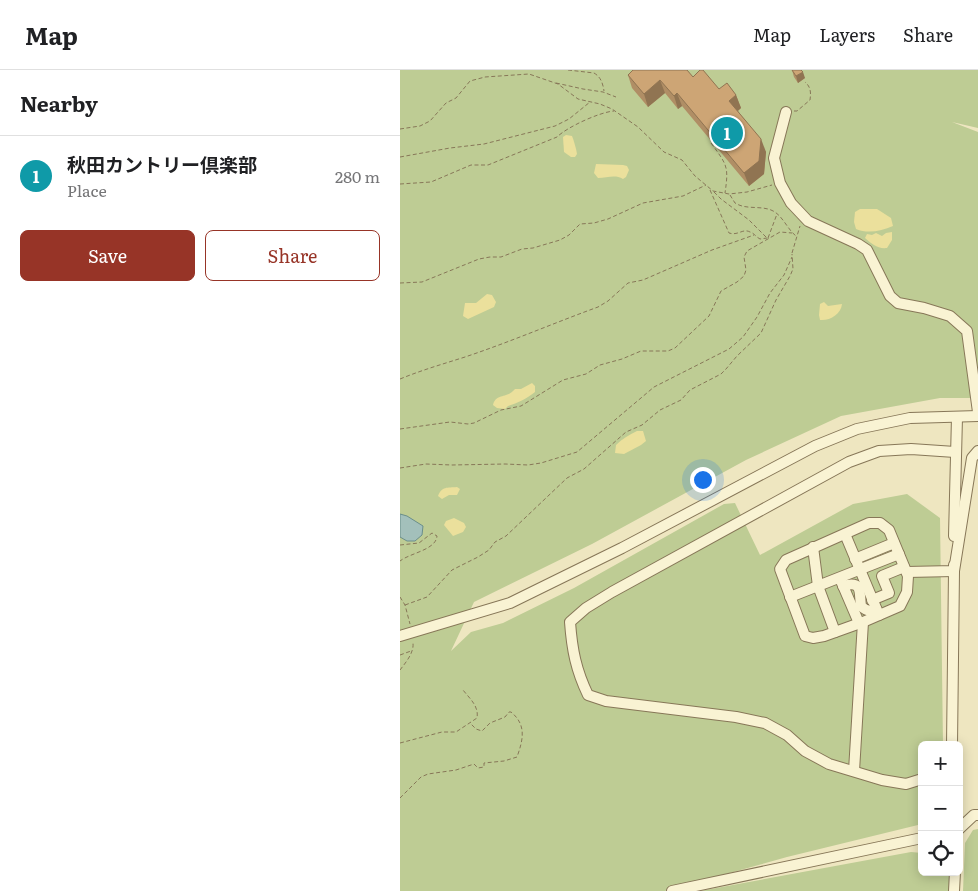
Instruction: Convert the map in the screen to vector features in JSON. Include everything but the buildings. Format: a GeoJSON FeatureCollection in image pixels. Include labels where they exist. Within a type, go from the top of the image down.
{"type":"FeatureCollection","features":[{"type":"Feature","properties":{"kind":"street"},"geometry":{"type":"LineString","coordinates":[[400,636],[510,603],[622,548],[815,446],[857,429],[910,418],[956,417],[978,414],[967,331],[950,316],[898,303],[890,296],[867,250],[808,221],[791,203],[780,183],[774,158],[786,112]]}},
{"type":"Feature","properties":{"kind":"street"},"geometry":{"type":"LineString","coordinates":[[952,741],[956,417]]}},
{"type":"Feature","properties":{"kind":"street"},"geometry":{"type":"LineString","coordinates":[[918,780],[906,784],[882,780],[829,764],[805,751],[787,735],[765,723],[736,717],[606,701],[588,695],[580,677],[572,650],[570,622],[586,608],[612,592],[849,462],[879,452],[911,449],[955,452]]}},
{"type":"Feature","properties":{"kind":"street"},"geometry":{"type":"LineString","coordinates":[[954,571],[972,458],[978,452]]}},
{"type":"Feature","properties":{"kind":"street"},"geometry":{"type":"LineString","coordinates":[[790,598],[818,586],[841,582],[856,585],[860,590],[861,606],[864,610],[870,611],[876,608],[900,606],[907,592],[908,576],[905,569],[899,554],[894,543],[889,530],[880,523],[868,524],[786,560],[780,569],[790,598],[805,636],[813,638],[861,623],[876,608],[889,593],[882,576],[905,569],[954,571]]}},
{"type":"Feature","properties":{"kind":"street"},"geometry":{"type":"LineString","coordinates":[[845,534],[876,608]]}},
{"type":"Feature","properties":{"kind":"street"},"geometry":{"type":"LineString","coordinates":[[855,558],[871,547],[894,543]]}},
{"type":"Feature","properties":{"kind":"street"},"geometry":{"type":"LineString","coordinates":[[813,547],[818,586],[835,632]]}},
{"type":"Feature","properties":{"kind":"street"},"geometry":{"type":"LineString","coordinates":[[841,582],[860,570],[899,554]]}},
{"type":"Feature","properties":{"kind":"street"},"geometry":{"type":"LineString","coordinates":[[841,582],[861,623],[854,771]]}},
{"type":"Feature","properties":{"kind":"street"},"geometry":{"type":"LineString","coordinates":[[963,825],[974,815],[978,814]]}},
{"type":"Feature","properties":{"kind":"street"},"geometry":{"type":"LineString","coordinates":[[674,891],[918,839]]}},
{"type":"Feature","properties":{"kind":"street"},"geometry":{"type":"LineString","coordinates":[[954,891],[955,876]]}},
{"type":"Feature","properties":{"kind":"path"},"geometry":{"type":"LineString","coordinates":[[568,70],[594,73],[603,84],[604,92]]}},
{"type":"Feature","properties":{"kind":"path"},"geometry":{"type":"LineString","coordinates":[[400,129],[420,126],[430,121],[446,104],[456,98],[470,81],[485,77],[529,74],[558,84],[578,100],[600,104],[638,127],[664,152],[682,160],[695,176],[768,238]]}},
{"type":"Feature","properties":{"kind":"path"},"geometry":{"type":"LineString","coordinates":[[553,82],[604,92],[616,97]]}},
{"type":"Feature","properties":{"kind":"path"},"geometry":{"type":"LineString","coordinates":[[786,112],[798,111],[810,100],[811,92],[806,82]]}},
{"type":"Feature","properties":{"kind":"path"},"geometry":{"type":"LineString","coordinates":[[400,156],[484,144],[555,126],[569,119],[590,102]]}},
{"type":"Feature","properties":{"kind":"path"},"geometry":{"type":"LineString","coordinates":[[400,184],[431,182],[471,165],[488,165],[557,137],[563,131],[605,112],[614,111]]}},
{"type":"Feature","properties":{"kind":"path"},"geometry":{"type":"LineString","coordinates":[[711,144],[727,165],[728,175],[724,193]]}},
{"type":"Feature","properties":{"kind":"path"},"geometry":{"type":"LineString","coordinates":[[713,191],[730,194],[747,192],[780,183]]}},
{"type":"Feature","properties":{"kind":"path"},"geometry":{"type":"LineString","coordinates":[[400,283],[422,282],[479,259],[501,257],[522,249],[560,240],[569,235],[580,224],[608,219],[643,203],[683,196],[706,185]]}},
{"type":"Feature","properties":{"kind":"path"},"geometry":{"type":"LineString","coordinates":[[710,188],[729,234],[747,231],[760,239],[768,238]]}},
{"type":"Feature","properties":{"kind":"path"},"geometry":{"type":"LineString","coordinates":[[730,194],[734,203],[739,205],[772,210],[796,236]]}},
{"type":"Feature","properties":{"kind":"path"},"geometry":{"type":"LineString","coordinates":[[768,238],[777,214]]}},
{"type":"Feature","properties":{"kind":"path"},"geometry":{"type":"LineString","coordinates":[[400,468],[426,464],[528,465],[577,452],[654,387],[729,349],[743,337],[757,317],[770,292],[784,275],[791,262],[796,236],[805,218]]}},
{"type":"Feature","properties":{"kind":"path"},"geometry":{"type":"LineString","coordinates":[[400,429],[450,422],[474,423],[502,410],[521,406],[563,380],[586,374],[600,365],[641,351],[668,351],[675,348],[709,316],[721,291],[744,276],[746,270],[744,257],[747,251],[780,232],[792,233]]}},
{"type":"Feature","properties":{"kind":"path"},"geometry":{"type":"LineString","coordinates":[[400,379],[598,307],[608,301],[628,283],[643,280],[712,250],[754,235]]}},
{"type":"Feature","properties":{"kind":"path"},"geometry":{"type":"LineString","coordinates":[[405,605],[427,597],[452,570],[489,550],[495,542],[512,530],[567,478],[584,469],[626,432],[642,425],[660,410],[681,400],[690,390],[721,374],[736,356],[761,333],[793,269],[792,254]]}},
{"type":"Feature","properties":{"kind":"path"},"geometry":{"type":"LineString","coordinates":[[400,545],[419,543],[432,533],[437,536],[437,540],[431,546],[406,556],[400,561]]}},
{"type":"Feature","properties":{"kind":"path"},"geometry":{"type":"LineString","coordinates":[[400,597],[405,605],[411,627]]}},
{"type":"Feature","properties":{"kind":"path"},"geometry":{"type":"LineString","coordinates":[[400,670],[414,647],[413,639]]}},
{"type":"Feature","properties":{"kind":"path"},"geometry":{"type":"LineString","coordinates":[[400,654],[412,651]]}},
{"type":"Feature","properties":{"kind":"path"},"geometry":{"type":"LineString","coordinates":[[400,744],[442,732],[456,732],[477,718],[476,706],[463,690]]}},
{"type":"Feature","properties":{"kind":"path"},"geometry":{"type":"LineString","coordinates":[[400,798],[420,777],[428,774],[456,770],[474,764],[481,768],[484,766],[484,763],[504,761],[517,757],[524,734],[522,725],[511,712],[505,717],[498,718],[490,723],[482,731],[476,729],[470,723]]}},
{"type":"Feature","properties":{"kind":"green space"},"geometry":{"type":"Polygon","coordinates":[[[400,70],[978,70],[978,128],[952,122],[978,132],[978,398],[940,398],[841,416],[746,460],[592,544],[474,602],[451,651],[471,632],[503,623],[574,588],[724,504],[735,503],[760,555],[853,504],[907,494],[940,518],[943,741],[918,741],[918,825],[787,857],[665,891],[400,891],[400,70]]]}},
{"type":"Feature","properties":{"kind":"green space"},"geometry":{"type":"Polygon","coordinates":[[[978,829],[978,891],[963,891],[965,843],[973,830],[978,829]]]}},
{"type":"Feature","properties":{"kind":"green space"},"geometry":{"type":"Polygon","coordinates":[[[911,852],[918,853],[918,876],[950,876],[950,891],[700,891],[911,852]]]}},
{"type":"Feature","properties":{"kind":"sand"},"geometry":{"type":"Polygon","coordinates":[[[566,135],[572,136],[577,154],[575,157],[571,157],[564,152],[563,137],[566,135]]]}},
{"type":"Feature","properties":{"kind":"sand"},"geometry":{"type":"Polygon","coordinates":[[[596,164],[623,165],[627,166],[629,170],[623,179],[614,176],[598,178],[594,173],[596,164]]]}},
{"type":"Feature","properties":{"kind":"sand"},"geometry":{"type":"Polygon","coordinates":[[[860,209],[877,209],[891,218],[893,226],[874,231],[856,229],[854,222],[855,212],[860,209]]]}},
{"type":"Feature","properties":{"kind":"sand"},"geometry":{"type":"Polygon","coordinates":[[[892,232],[892,240],[887,248],[877,247],[865,238],[867,234],[872,235],[876,233],[882,236],[892,232]]]}},
{"type":"Feature","properties":{"kind":"sand"},"geometry":{"type":"Polygon","coordinates":[[[487,294],[492,295],[496,302],[494,307],[468,319],[463,316],[465,303],[476,303],[487,294]]]}},
{"type":"Feature","properties":{"kind":"sand"},"geometry":{"type":"Polygon","coordinates":[[[824,302],[828,306],[842,304],[840,311],[834,316],[820,320],[820,304],[824,302]]]}},
{"type":"Feature","properties":{"kind":"sand"},"geometry":{"type":"Polygon","coordinates":[[[532,383],[535,386],[535,392],[525,399],[505,409],[497,408],[493,405],[494,401],[499,397],[532,383]]]}},
{"type":"Feature","properties":{"kind":"sand"},"geometry":{"type":"Polygon","coordinates":[[[637,431],[643,431],[646,441],[624,454],[615,453],[616,445],[637,431]]]}},
{"type":"Feature","properties":{"kind":"sand"},"geometry":{"type":"Polygon","coordinates":[[[457,487],[460,489],[457,495],[449,495],[442,499],[438,496],[443,489],[457,487]]]}},
{"type":"Feature","properties":{"kind":"sand"},"geometry":{"type":"Polygon","coordinates":[[[454,518],[464,523],[466,527],[463,532],[453,536],[444,525],[446,521],[454,518]]]}},
{"type":"Feature","properties":{"kind":"water"},"geometry":{"type":"Polygon","coordinates":[[[400,514],[423,526],[422,535],[415,541],[407,541],[400,537],[400,514]]]}},
{"type":"Feature","properties":{"kind":"place","name":"秋田カントリー倶楽部"},"geometry":{"type":"Point","coordinates":[727,133]}}]}
